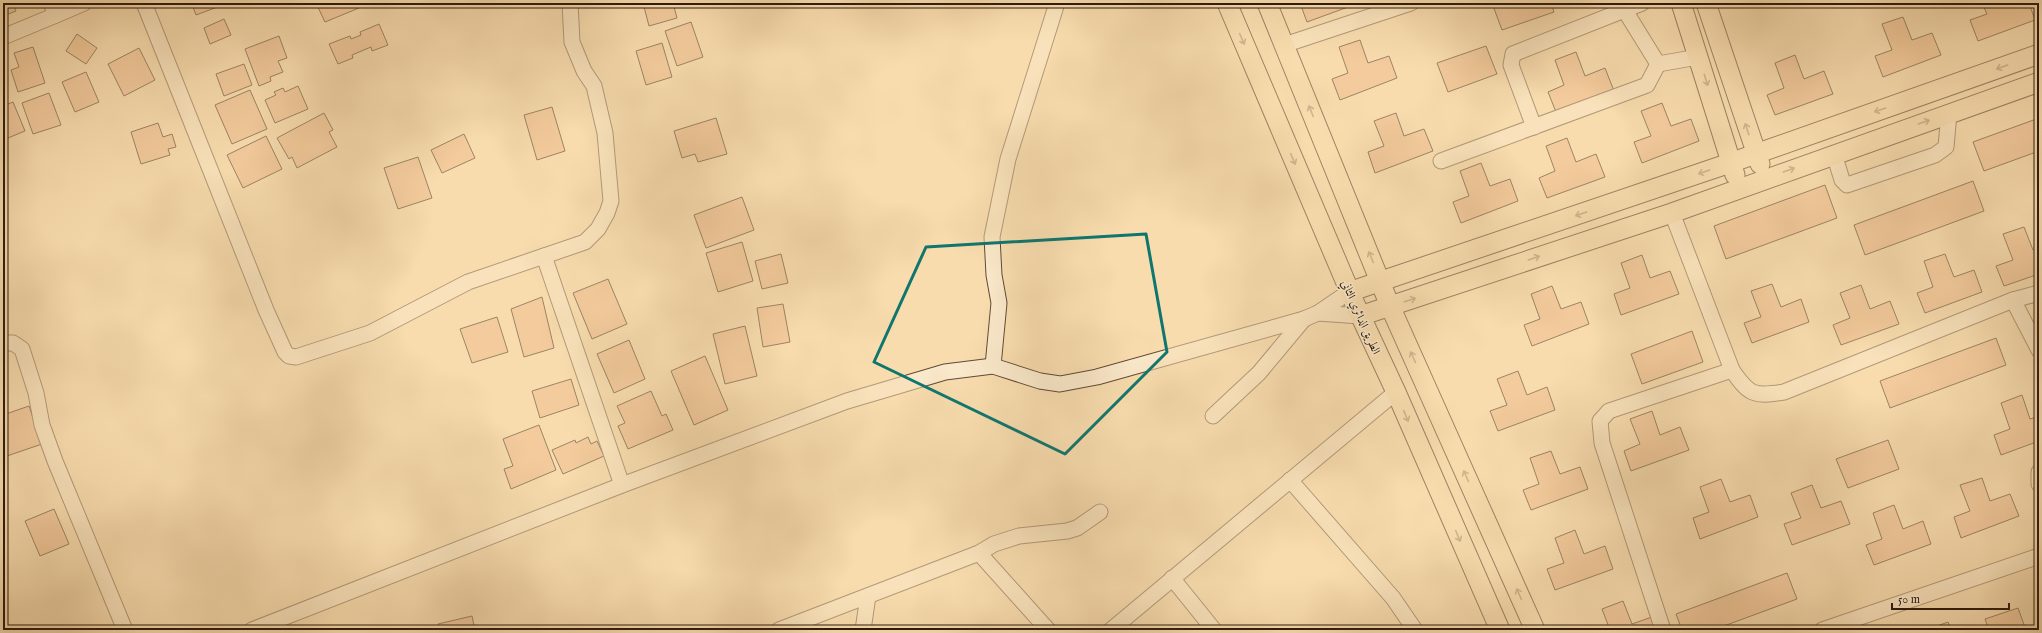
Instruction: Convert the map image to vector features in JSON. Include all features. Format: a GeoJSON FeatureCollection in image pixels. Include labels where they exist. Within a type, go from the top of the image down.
{"type":"FeatureCollection","features":[{"type":"Feature","properties":{"kind":"main road","name":"الطريق الدائري الثاني"},"geometry":{"type":"LineString","coordinates":[[1227,3],[1360,316],[1396,392],[1500,630]]}},
{"type":"Feature","properties":{"kind":"main road"},"geometry":{"type":"LineString","coordinates":[[1267,3],[1390,306],[1535,630]]}},
{"type":"Feature","properties":{"kind":"main road"},"geometry":{"type":"LineString","coordinates":[[1681,3],[1739,188]]}},
{"type":"Feature","properties":{"kind":"main road"},"geometry":{"type":"LineString","coordinates":[[1706,3],[1755,153],[1766,179]]}},
{"type":"Feature","properties":{"kind":"main road"},"geometry":{"type":"LineString","coordinates":[[1350,292],[1380,280],[1445,261],[1730,163],[2039,54]]}},
{"type":"Feature","properties":{"kind":"main road"},"geometry":{"type":"LineString","coordinates":[[1360,316],[1672,213],[2039,82]]}},
{"type":"Feature","properties":{"kind":"street"},"geometry":{"type":"LineString","coordinates":[[3,37],[54,9],[84,3]]}},
{"type":"Feature","properties":{"kind":"street"},"geometry":{"type":"LineString","coordinates":[[144,3],[266,310],[282,346],[289,356],[296,358],[370,333],[468,282],[585,242],[598,229],[608,213],[611,201],[605,133],[594,86],[584,71],[572,42],[570,3]]}},
{"type":"Feature","properties":{"kind":"street"},"geometry":{"type":"LineString","coordinates":[[993,366],[999,304],[994,275],[992,237],[1008,159],[1057,3]]}},
{"type":"Feature","properties":{"kind":"street"},"geometry":{"type":"LineString","coordinates":[[1284,45],[1411,3]]}},
{"type":"Feature","properties":{"kind":"street"},"geometry":{"type":"LineString","coordinates":[[1534,127],[1512,65],[1513,54],[1618,6],[1642,3]]}},
{"type":"Feature","properties":{"kind":"street"},"geometry":{"type":"LineString","coordinates":[[1618,6],[1658,64]]}},
{"type":"Feature","properties":{"kind":"street"},"geometry":{"type":"LineString","coordinates":[[1658,64],[1698,57]]}},
{"type":"Feature","properties":{"kind":"street"},"geometry":{"type":"LineString","coordinates":[[1441,161],[1647,85],[1658,64]]}},
{"type":"Feature","properties":{"kind":"street"},"geometry":{"type":"LineString","coordinates":[[1834,154],[1842,180],[1847,185],[1935,155],[1946,147],[1949,113]]}},
{"type":"Feature","properties":{"kind":"street"},"geometry":{"type":"LineString","coordinates":[[1672,213],[1732,370],[1749,391],[1760,395],[1784,392],[2013,300],[2039,293]]}},
{"type":"Feature","properties":{"kind":"street"},"geometry":{"type":"LineString","coordinates":[[544,256],[622,485]]}},
{"type":"Feature","properties":{"kind":"street"},"geometry":{"type":"LineString","coordinates":[[252,630],[622,485],[847,401],[945,372],[993,366],[1040,381],[1060,384],[1097,377],[1304,320],[1318,313],[1350,292]]}},
{"type":"Feature","properties":{"kind":"street"},"geometry":{"type":"LineString","coordinates":[[2013,300],[2039,350]]}},
{"type":"Feature","properties":{"kind":"street"},"geometry":{"type":"LineString","coordinates":[[1318,313],[1360,316]]}},
{"type":"Feature","properties":{"kind":"street"},"geometry":{"type":"LineString","coordinates":[[1213,416],[1259,373],[1304,320]]}},
{"type":"Feature","properties":{"kind":"street"},"geometry":{"type":"LineString","coordinates":[[3,343],[13,343],[22,349],[36,393],[42,425],[55,461],[125,630]]}},
{"type":"Feature","properties":{"kind":"street"},"geometry":{"type":"LineString","coordinates":[[1663,630],[1602,443],[1600,421],[1609,411],[1732,370]]}},
{"type":"Feature","properties":{"kind":"street"},"geometry":{"type":"LineString","coordinates":[[1110,630],[1396,392]]}},
{"type":"Feature","properties":{"kind":"street"},"geometry":{"type":"LineString","coordinates":[[2039,472],[2039,484]]}},
{"type":"Feature","properties":{"kind":"street"},"geometry":{"type":"LineString","coordinates":[[1290,480],[1394,598],[1416,630]]}},
{"type":"Feature","properties":{"kind":"street"},"geometry":{"type":"LineString","coordinates":[[779,630],[979,553],[994,544],[1019,536],[1067,531],[1077,528],[1100,512]]}},
{"type":"Feature","properties":{"kind":"street"},"geometry":{"type":"LineString","coordinates":[[979,553],[1048,630]]}},
{"type":"Feature","properties":{"kind":"street"},"geometry":{"type":"LineString","coordinates":[[1822,630],[2039,556]]}},
{"type":"Feature","properties":{"kind":"street"},"geometry":{"type":"LineString","coordinates":[[1172,578],[1214,630]]}},
{"type":"Feature","properties":{"kind":"street"},"geometry":{"type":"LineString","coordinates":[[863,630],[868,596]]}},
{"type":"Feature","properties":{"kind":"highlighted area"},"geometry":{"type":"Polygon","coordinates":[[[1146,234],[1167,352],[1065,454],[874,362],[926,247],[1146,234]]]}},
{"type":"Feature","properties":{"kind":"building"},"geometry":{"type":"Polygon","coordinates":[[[3,3],[14,3],[13,4],[16,11],[3,16],[3,3]]]}},
{"type":"Feature","properties":{"kind":"building"},"geometry":{"type":"Polygon","coordinates":[[[202,3],[219,3],[220,6],[196,15],[193,7],[202,3]]]}},
{"type":"Feature","properties":{"kind":"building"},"geometry":{"type":"Polygon","coordinates":[[[316,3],[357,3],[359,8],[325,22],[316,3]]]}},
{"type":"Feature","properties":{"kind":"building"},"geometry":{"type":"Polygon","coordinates":[[[643,3],[673,3],[677,18],[649,26],[643,3]]]}},
{"type":"Feature","properties":{"kind":"building"},"geometry":{"type":"Polygon","coordinates":[[[1300,3],[1359,3],[1307,22],[1300,3]]]}},
{"type":"Feature","properties":{"kind":"building"},"geometry":{"type":"Polygon","coordinates":[[[1492,3],[1551,3],[1554,12],[1502,30],[1492,3]]]}},
{"type":"Feature","properties":{"kind":"building"},"geometry":{"type":"Polygon","coordinates":[[[1982,3],[2006,3],[2007,5],[2029,3],[2035,20],[1978,41],[1970,20],[1987,14],[1982,3]]]}},
{"type":"Feature","properties":{"kind":"building"},"geometry":{"type":"Polygon","coordinates":[[[1903,17],[1912,40],[1932,33],[1941,55],[1883,77],[1875,56],[1892,50],[1882,24],[1903,17]]]}},
{"type":"Feature","properties":{"kind":"building"},"geometry":{"type":"Polygon","coordinates":[[[224,19],[231,35],[210,44],[204,28],[224,19]]]}},
{"type":"Feature","properties":{"kind":"building"},"geometry":{"type":"Polygon","coordinates":[[[691,22],[703,57],[677,66],[665,31],[691,22]]]}},
{"type":"Feature","properties":{"kind":"building"},"geometry":{"type":"Polygon","coordinates":[[[379,24],[388,45],[372,51],[371,47],[352,55],[353,58],[338,64],[329,44],[350,36],[351,39],[361,35],[360,32],[379,24]]]}},
{"type":"Feature","properties":{"kind":"building"},"geometry":{"type":"Polygon","coordinates":[[[77,34],[97,48],[86,64],[66,51],[77,34]]]}},
{"type":"Feature","properties":{"kind":"building"},"geometry":{"type":"Polygon","coordinates":[[[279,36],[287,58],[278,61],[283,72],[270,77],[271,81],[259,86],[245,49],[279,36]]]}},
{"type":"Feature","properties":{"kind":"building"},"geometry":{"type":"Polygon","coordinates":[[[1360,40],[1368,63],[1389,56],[1397,78],[1340,100],[1332,79],[1348,73],[1339,47],[1360,40]]]}},
{"type":"Feature","properties":{"kind":"building"},"geometry":{"type":"Polygon","coordinates":[[[662,43],[672,77],[646,85],[636,51],[662,43]]]}},
{"type":"Feature","properties":{"kind":"building"},"geometry":{"type":"Polygon","coordinates":[[[1486,46],[1497,74],[1448,92],[1437,63],[1486,46]]]}},
{"type":"Feature","properties":{"kind":"building"},"geometry":{"type":"Polygon","coordinates":[[[33,47],[45,83],[18,92],[11,70],[19,67],[14,53],[33,47]]]}},
{"type":"Feature","properties":{"kind":"building"},"geometry":{"type":"Polygon","coordinates":[[[139,48],[155,80],[124,96],[108,64],[139,48]]]}},
{"type":"Feature","properties":{"kind":"building"},"geometry":{"type":"Polygon","coordinates":[[[1576,52],[1585,76],[1605,68],[1614,91],[1556,112],[1548,92],[1564,85],[1555,60],[1576,52]]]}},
{"type":"Feature","properties":{"kind":"building"},"geometry":{"type":"Polygon","coordinates":[[[1795,55],[1804,79],[1824,71],[1833,94],[1775,115],[1767,95],[1784,88],[1775,63],[1795,55]]]}},
{"type":"Feature","properties":{"kind":"building"},"geometry":{"type":"Polygon","coordinates":[[[244,64],[252,85],[224,96],[216,74],[244,64]]]}},
{"type":"Feature","properties":{"kind":"building"},"geometry":{"type":"Polygon","coordinates":[[[86,72],[99,102],[75,112],[62,82],[86,72]]]}},
{"type":"Feature","properties":{"kind":"building"},"geometry":{"type":"Polygon","coordinates":[[[298,86],[308,109],[275,123],[265,100],[276,95],[274,92],[283,88],[285,92],[298,86]]]}},
{"type":"Feature","properties":{"kind":"building"},"geometry":{"type":"Polygon","coordinates":[[[250,90],[267,129],[232,144],[215,105],[250,90]]]}},
{"type":"Feature","properties":{"kind":"building"},"geometry":{"type":"Polygon","coordinates":[[[49,93],[61,125],[33,134],[22,103],[49,93]]]}},
{"type":"Feature","properties":{"kind":"building"},"geometry":{"type":"Polygon","coordinates":[[[13,102],[25,131],[3,140],[3,106],[13,102]]]}},
{"type":"Feature","properties":{"kind":"building"},"geometry":{"type":"Polygon","coordinates":[[[1662,103],[1671,126],[1691,119],[1699,141],[1642,163],[1634,142],[1651,136],[1641,111],[1662,103]]]}},
{"type":"Feature","properties":{"kind":"building"},"geometry":{"type":"Polygon","coordinates":[[[552,107],[565,151],[537,160],[524,115],[552,107]]]}},
{"type":"Feature","properties":{"kind":"building"},"geometry":{"type":"Polygon","coordinates":[[[324,113],[333,130],[329,132],[337,147],[297,168],[292,157],[289,159],[277,138],[324,113]]]}},
{"type":"Feature","properties":{"kind":"building"},"geometry":{"type":"Polygon","coordinates":[[[1396,113],[1404,136],[1424,129],[1433,151],[1375,173],[1368,152],[1384,146],[1374,121],[1396,113]]]}},
{"type":"Feature","properties":{"kind":"building"},"geometry":{"type":"Polygon","coordinates":[[[716,118],[727,154],[698,162],[695,154],[682,158],[674,131],[716,118]]]}},
{"type":"Feature","properties":{"kind":"building"},"geometry":{"type":"Polygon","coordinates":[[[2039,118],[2039,151],[1984,171],[1973,142],[2039,118]]]}},
{"type":"Feature","properties":{"kind":"building"},"geometry":{"type":"Polygon","coordinates":[[[158,123],[163,137],[172,134],[176,147],[168,149],[170,155],[141,164],[131,132],[158,123]]]}},
{"type":"Feature","properties":{"kind":"building"},"geometry":{"type":"Polygon","coordinates":[[[464,134],[475,158],[442,173],[431,150],[464,134]]]}},
{"type":"Feature","properties":{"kind":"building"},"geometry":{"type":"Polygon","coordinates":[[[266,136],[282,169],[243,188],[227,155],[266,136]]]}},
{"type":"Feature","properties":{"kind":"building"},"geometry":{"type":"Polygon","coordinates":[[[1567,138],[1576,162],[1596,154],[1605,177],[1547,198],[1539,178],[1555,171],[1546,146],[1567,138]]]}},
{"type":"Feature","properties":{"kind":"building"},"geometry":{"type":"Polygon","coordinates":[[[418,157],[432,198],[398,209],[384,168],[418,157]]]}},
{"type":"Feature","properties":{"kind":"building"},"geometry":{"type":"Polygon","coordinates":[[[1481,163],[1490,186],[1510,179],[1518,201],[1461,223],[1453,202],[1469,196],[1460,171],[1481,163]]]}},
{"type":"Feature","properties":{"kind":"building"},"geometry":{"type":"Polygon","coordinates":[[[1973,181],[1984,211],[1865,255],[1854,225],[1973,181]]]}},
{"type":"Feature","properties":{"kind":"building"},"geometry":{"type":"Polygon","coordinates":[[[1825,185],[1837,218],[1726,259],[1714,226],[1825,185]]]}},
{"type":"Feature","properties":{"kind":"building"},"geometry":{"type":"Polygon","coordinates":[[[742,197],[754,230],[706,248],[694,215],[742,197]]]}},
{"type":"Feature","properties":{"kind":"building"},"geometry":{"type":"Polygon","coordinates":[[[2024,227],[2033,250],[2039,248],[2039,274],[2004,286],[1996,266],[2013,260],[2003,234],[2024,227]]]}},
{"type":"Feature","properties":{"kind":"building"},"geometry":{"type":"Polygon","coordinates":[[[742,242],[753,281],[718,292],[706,253],[742,242]]]}},
{"type":"Feature","properties":{"kind":"building"},"geometry":{"type":"Polygon","coordinates":[[[781,254],[788,283],[762,289],[755,261],[781,254]]]}},
{"type":"Feature","properties":{"kind":"building"},"geometry":{"type":"Polygon","coordinates":[[[1945,254],[1954,277],[1974,270],[1982,292],[1925,313],[1917,293],[1933,287],[1924,261],[1945,254]]]}},
{"type":"Feature","properties":{"kind":"building"},"geometry":{"type":"Polygon","coordinates":[[[1642,255],[1650,278],[1670,271],[1679,294],[1621,315],[1614,294],[1630,288],[1621,263],[1642,255]]]}},
{"type":"Feature","properties":{"kind":"building"},"geometry":{"type":"Polygon","coordinates":[[[608,279],[627,324],[592,339],[573,293],[608,279]]]}},
{"type":"Feature","properties":{"kind":"building"},"geometry":{"type":"Polygon","coordinates":[[[1772,284],[1781,307],[1801,299],[1809,322],[1752,343],[1744,323],[1761,317],[1751,291],[1772,284]]]}},
{"type":"Feature","properties":{"kind":"building"},"geometry":{"type":"Polygon","coordinates":[[[1861,285],[1870,309],[1890,301],[1899,324],[1841,345],[1833,325],[1850,318],[1840,293],[1861,285]]]}},
{"type":"Feature","properties":{"kind":"building"},"geometry":{"type":"Polygon","coordinates":[[[1552,286],[1561,309],[1581,302],[1589,324],[1532,346],[1524,325],[1540,319],[1531,294],[1552,286]]]}},
{"type":"Feature","properties":{"kind":"building"},"geometry":{"type":"Polygon","coordinates":[[[542,297],[554,348],[524,357],[511,309],[542,297]]]}},
{"type":"Feature","properties":{"kind":"building"},"geometry":{"type":"Polygon","coordinates":[[[783,304],[790,342],[763,347],[757,308],[783,304]]]}},
{"type":"Feature","properties":{"kind":"building"},"geometry":{"type":"Polygon","coordinates":[[[497,317],[508,352],[472,363],[460,329],[497,317]]]}},
{"type":"Feature","properties":{"kind":"building"},"geometry":{"type":"Polygon","coordinates":[[[745,326],[757,376],[725,384],[713,334],[745,326]]]}},
{"type":"Feature","properties":{"kind":"building"},"geometry":{"type":"Polygon","coordinates":[[[1692,331],[1703,362],[1642,384],[1631,354],[1692,331]]]}},
{"type":"Feature","properties":{"kind":"building"},"geometry":{"type":"Polygon","coordinates":[[[1996,338],[2006,365],[1890,408],[1880,381],[1996,338]]]}},
{"type":"Feature","properties":{"kind":"building"},"geometry":{"type":"Polygon","coordinates":[[[629,340],[645,379],[614,393],[597,354],[629,340]]]}},
{"type":"Feature","properties":{"kind":"building"},"geometry":{"type":"Polygon","coordinates":[[[705,356],[728,410],[694,425],[671,371],[705,356]]]}},
{"type":"Feature","properties":{"kind":"building"},"geometry":{"type":"Polygon","coordinates":[[[1518,371],[1527,395],[1547,387],[1555,410],[1498,431],[1490,411],[1507,405],[1497,379],[1518,371]]]}},
{"type":"Feature","properties":{"kind":"building"},"geometry":{"type":"Polygon","coordinates":[[[571,379],[579,405],[540,418],[532,391],[571,379]]]}},
{"type":"Feature","properties":{"kind":"building"},"geometry":{"type":"Polygon","coordinates":[[[651,391],[662,416],[666,414],[673,430],[628,449],[618,426],[625,423],[617,406],[651,391]]]}},
{"type":"Feature","properties":{"kind":"building"},"geometry":{"type":"Polygon","coordinates":[[[2022,395],[2030,419],[2039,416],[2039,441],[2001,455],[1994,435],[2010,429],[2001,403],[2022,395]]]}},
{"type":"Feature","properties":{"kind":"building"},"geometry":{"type":"Polygon","coordinates":[[[29,406],[42,444],[7,456],[3,445],[3,415],[29,406]]]}},
{"type":"Feature","properties":{"kind":"building"},"geometry":{"type":"Polygon","coordinates":[[[1652,411],[1660,435],[1680,427],[1689,450],[1631,471],[1624,451],[1640,444],[1630,419],[1652,411]]]}},
{"type":"Feature","properties":{"kind":"building"},"geometry":{"type":"Polygon","coordinates":[[[539,425],[556,470],[511,489],[504,469],[513,466],[503,439],[539,425]]]}},
{"type":"Feature","properties":{"kind":"building"},"geometry":{"type":"Polygon","coordinates":[[[588,437],[591,444],[597,441],[604,456],[563,474],[552,450],[575,440],[576,443],[588,437]]]}},
{"type":"Feature","properties":{"kind":"building"},"geometry":{"type":"Polygon","coordinates":[[[1888,440],[1899,469],[1848,488],[1836,459],[1888,440]]]}},
{"type":"Feature","properties":{"kind":"building"},"geometry":{"type":"Polygon","coordinates":[[[1551,451],[1560,474],[1580,467],[1588,489],[1531,510],[1523,490],[1539,484],[1530,458],[1551,451]]]}},
{"type":"Feature","properties":{"kind":"building"},"geometry":{"type":"Polygon","coordinates":[[[1982,478],[1990,501],[2010,494],[2019,516],[1961,538],[1954,517],[1970,511],[1960,485],[1982,478]]]}},
{"type":"Feature","properties":{"kind":"building"},"geometry":{"type":"Polygon","coordinates":[[[1721,479],[1730,502],[1750,495],[1758,517],[1700,539],[1693,518],[1709,512],[1700,487],[1721,479]]]}},
{"type":"Feature","properties":{"kind":"building"},"geometry":{"type":"Polygon","coordinates":[[[1812,485],[1821,508],[1841,501],[1850,524],[1792,545],[1784,524],[1801,518],[1791,493],[1812,485]]]}},
{"type":"Feature","properties":{"kind":"building"},"geometry":{"type":"Polygon","coordinates":[[[1894,505],[1903,529],[1923,521],[1931,544],[1874,565],[1866,545],[1882,539],[1873,513],[1894,505]]]}},
{"type":"Feature","properties":{"kind":"building"},"geometry":{"type":"Polygon","coordinates":[[[54,509],[69,544],[40,556],[25,521],[54,509]]]}},
{"type":"Feature","properties":{"kind":"building"},"geometry":{"type":"Polygon","coordinates":[[[1575,530],[1584,554],[1605,546],[1613,569],[1555,590],[1547,569],[1564,563],[1555,538],[1575,530]]]}},
{"type":"Feature","properties":{"kind":"building"},"geometry":{"type":"Polygon","coordinates":[[[1787,573],[1797,599],[1713,630],[1682,630],[1676,614],[1787,573]]]}},
{"type":"Feature","properties":{"kind":"building"},"geometry":{"type":"Polygon","coordinates":[[[1623,601],[1632,624],[1652,617],[1657,630],[1610,630],[1602,609],[1623,601]]]}},
{"type":"Feature","properties":{"kind":"building"},"geometry":{"type":"Polygon","coordinates":[[[2018,608],[2026,630],[1989,630],[1985,619],[2018,608]]]}},
{"type":"Feature","properties":{"kind":"building"},"geometry":{"type":"Polygon","coordinates":[[[472,616],[475,630],[440,630],[438,624],[472,616]]]}},
{"type":"Feature","properties":{"kind":"building"},"geometry":{"type":"Polygon","coordinates":[[[1948,622],[1951,630],[1926,630],[1948,622]]]}}]}
